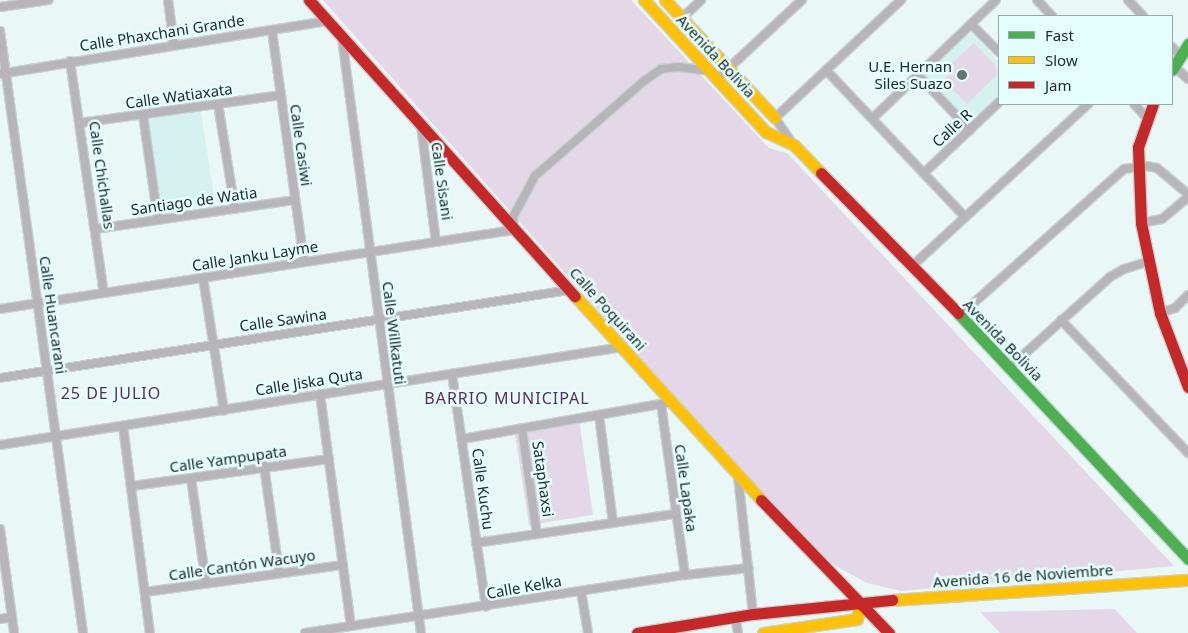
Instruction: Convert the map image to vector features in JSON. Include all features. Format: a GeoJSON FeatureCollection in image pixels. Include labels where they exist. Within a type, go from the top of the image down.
{"type":"FeatureCollection","features":[{"type":"Feature","properties":{"kind":"street"},"geometry":{"type":"LineString","coordinates":[[0,7],[48,0]]}},
{"type":"Feature","properties":{"kind":"street"},"geometry":{"type":"LineString","coordinates":[[168,0],[174,45]]}},
{"type":"Feature","properties":{"kind":"street","name":"Calle Poquirani"},"geometry":{"type":"LineString","coordinates":[[309,0],[514,230],[622,347],[667,403],[889,633]]}},
{"type":"Feature","properties":{"kind":"street","name":"Avenida Bolivia"},"geometry":{"type":"LineString","coordinates":[[644,0],[766,132],[794,145]]}},
{"type":"Feature","properties":{"kind":"street","name":"Avenida Bolivia"},"geometry":{"type":"LineString","coordinates":[[665,0],[775,118],[794,145],[1010,367],[1188,559]]}},
{"type":"Feature","properties":{"kind":"street"},"geometry":{"type":"LineString","coordinates":[[682,18],[701,0]]}},
{"type":"Feature","properties":{"kind":"street"},"geometry":{"type":"LineString","coordinates":[[514,230],[513,217],[535,176],[644,81],[661,69],[678,67],[713,75],[728,69],[802,0]]}},
{"type":"Feature","properties":{"kind":"street"},"geometry":{"type":"LineString","coordinates":[[775,118],[899,0]]}},
{"type":"Feature","properties":{"kind":"street"},"geometry":{"type":"LineString","coordinates":[[873,118],[996,0]]}},
{"type":"Feature","properties":{"kind":"street"},"geometry":{"type":"LineString","coordinates":[[1037,0],[1051,15]]}},
{"type":"Feature","properties":{"kind":"street"},"geometry":{"type":"LineString","coordinates":[[1128,0],[1142,15]]}},
{"type":"Feature","properties":{"kind":"street","name":"Calle Phaxchani Grande"},"geometry":{"type":"LineString","coordinates":[[3,74],[70,61],[328,21]]}},
{"type":"Feature","properties":{"kind":"street"},"geometry":{"type":"LineString","coordinates":[[971,24],[998,51]]}},
{"type":"Feature","properties":{"kind":"street","name":"Calle Casiwi"},"geometry":{"type":"LineString","coordinates":[[272,30],[304,262]]}},
{"type":"Feature","properties":{"kind":"street","name":"Calle Huancarani"},"geometry":{"type":"LineString","coordinates":[[0,31],[3,74],[38,303],[83,633]]}},
{"type":"Feature","properties":{"kind":"street","name":"Calle Willkatuti"},"geometry":{"type":"LineString","coordinates":[[342,36],[421,633]]}},
{"type":"Feature","properties":{"kind":"street"},"geometry":{"type":"LineString","coordinates":[[1188,44],[1174,59],[1188,79]]}},
{"type":"Feature","properties":{"kind":"street","name":"Calle Chichallas"},"geometry":{"type":"LineString","coordinates":[[70,61],[96,228],[104,293]]}},
{"type":"Feature","properties":{"kind":"street"},"geometry":{"type":"LineString","coordinates":[[826,70],[965,217]]}},
{"type":"Feature","properties":{"kind":"street"},"geometry":{"type":"LineString","coordinates":[[918,75],[970,130]]}},
{"type":"Feature","properties":{"kind":"street","name":"Calle Watiaxata"},"geometry":{"type":"LineString","coordinates":[[80,123],[143,116],[281,95]]}},
{"type":"Feature","properties":{"kind":"street","name":"Calle R"},"geometry":{"type":"LineString","coordinates":[[924,173],[998,103]]}},
{"type":"Feature","properties":{"kind":"street"},"geometry":{"type":"LineString","coordinates":[[218,104],[235,209]]}},
{"type":"Feature","properties":{"kind":"street"},"geometry":{"type":"LineString","coordinates":[[911,267],[1087,105]]}},
{"type":"Feature","properties":{"kind":"street"},"geometry":{"type":"LineString","coordinates":[[1135,105],[1146,117]]}},
{"type":"Feature","properties":{"kind":"street"},"geometry":{"type":"LineString","coordinates":[[1152,105],[1146,117],[1137,166],[1141,223],[1147,262],[1160,313],[1188,387]]}},
{"type":"Feature","properties":{"kind":"street"},"geometry":{"type":"LineString","coordinates":[[143,116],[158,220]]}},
{"type":"Feature","properties":{"kind":"street","name":"Calle Sisani"},"geometry":{"type":"LineString","coordinates":[[421,124],[436,242]]}},
{"type":"Feature","properties":{"kind":"street"},"geometry":{"type":"LineString","coordinates":[[959,316],[1111,178],[1124,169],[1137,166],[1157,168],[1188,195],[1162,219],[1141,223]]}},
{"type":"Feature","properties":{"kind":"street","name":"Santiago de Watia"},"geometry":{"type":"LineString","coordinates":[[96,228],[295,200]]}},
{"type":"Feature","properties":{"kind":"street","name":"Calle Janku Layme"},"geometry":{"type":"LineString","coordinates":[[0,309],[514,230]]}},
{"type":"Feature","properties":{"kind":"street"},"geometry":{"type":"LineString","coordinates":[[1010,367],[1110,277],[1124,269],[1147,262]]}},
{"type":"Feature","properties":{"kind":"street"},"geometry":{"type":"LineString","coordinates":[[203,278],[224,410]]}},
{"type":"Feature","properties":{"kind":"street","name":"Calle Sawina"},"geometry":{"type":"LineString","coordinates":[[0,378],[570,290]]}},
{"type":"Feature","properties":{"kind":"street"},"geometry":{"type":"LineString","coordinates":[[1160,313],[1175,308],[1188,295]]}},
{"type":"Feature","properties":{"kind":"street"},"geometry":{"type":"LineString","coordinates":[[1061,320],[1188,453]]}},
{"type":"Feature","properties":{"kind":"street","name":"Calle Jiska Quta"},"geometry":{"type":"LineString","coordinates":[[0,444],[622,347]]}},
{"type":"Feature","properties":{"kind":"street","name":"Calle Kuchu"},"geometry":{"type":"LineString","coordinates":[[452,374],[486,607]]}},
{"type":"Feature","properties":{"kind":"street"},"geometry":{"type":"LineString","coordinates":[[320,394],[351,626]]}},
{"type":"Feature","properties":{"kind":"street"},"geometry":{"type":"LineString","coordinates":[[462,439],[667,403]]}},
{"type":"Feature","properties":{"kind":"street","name":"Calle Lapaka"},"geometry":{"type":"LineString","coordinates":[[667,403],[675,514],[685,575]]}},
{"type":"Feature","properties":{"kind":"street"},"geometry":{"type":"LineString","coordinates":[[599,415],[613,523]]}},
{"type":"Feature","properties":{"kind":"street"},"geometry":{"type":"LineString","coordinates":[[123,426],[150,633]]}},
{"type":"Feature","properties":{"kind":"street","name":"Sataphaxsi"},"geometry":{"type":"LineString","coordinates":[[522,428],[537,534]]}},
{"type":"Feature","properties":{"kind":"street","name":"Calle Yampupata"},"geometry":{"type":"LineString","coordinates":[[132,486],[264,466],[329,459]]}},
{"type":"Feature","properties":{"kind":"street"},"geometry":{"type":"LineString","coordinates":[[264,466],[279,572]]}},
{"type":"Feature","properties":{"kind":"street"},"geometry":{"type":"LineString","coordinates":[[738,476],[753,614]]}},
{"type":"Feature","properties":{"kind":"street"},"geometry":{"type":"LineString","coordinates":[[191,478],[206,584]]}},
{"type":"Feature","properties":{"kind":"street"},"geometry":{"type":"LineString","coordinates":[[476,543],[675,514]]}},
{"type":"Feature","properties":{"kind":"street"},"geometry":{"type":"LineString","coordinates":[[0,529],[14,633]]}},
{"type":"Feature","properties":{"kind":"street","name":"Calle Cantón Wacuyo"},"geometry":{"type":"LineString","coordinates":[[145,592],[279,572],[343,565]]}},
{"type":"Feature","properties":{"kind":"street","name":"Calle Kelka"},"geometry":{"type":"LineString","coordinates":[[305,633],[419,618],[685,575],[748,568]]}},
{"type":"Feature","properties":{"kind":"street","name":"Avenida 16 de Noviembre"},"geometry":{"type":"LineString","coordinates":[[637,633],[753,614],[860,602],[1188,580]]}},
{"type":"Feature","properties":{"kind":"street"},"geometry":{"type":"LineString","coordinates":[[581,591],[588,633]]}},
{"type":"Feature","properties":{"kind":"street"},"geometry":{"type":"LineString","coordinates":[[763,633],[813,629],[857,619],[860,602]]}},
{"type":"Feature","properties":{"kind":"street"},"geometry":{"type":"LineString","coordinates":[[0,618],[12,617]]}},
{"type":"Feature","properties":{"kind":"street"},"geometry":{"type":"LineString","coordinates":[[735,617],[738,633]]}},
{"type":"Feature","properties":{"kind":"shaded area"},"geometry":{"type":"Polygon","coordinates":[[[323,0],[631,0],[769,148],[787,153],[1174,566],[901,591],[867,583],[825,560],[752,484],[323,0]]]}},
{"type":"Feature","properties":{"kind":"shaded area","name":"U.E. Hernan Siles Suazo"},"geometry":{"type":"Polygon","coordinates":[[[969,34],[975,35],[998,61],[998,97],[973,121],[968,122],[925,78],[926,72],[969,34]]]}},
{"type":"Feature","properties":{"kind":"shaded area"},"geometry":{"type":"Polygon","coordinates":[[[974,43],[996,66],[998,74],[967,104],[943,80],[956,67],[952,63],[974,43]]]}},
{"type":"Feature","properties":{"kind":"shaded area"},"geometry":{"type":"Polygon","coordinates":[[[200,105],[215,203],[151,210],[139,118],[200,105]]]}},
{"type":"Feature","properties":{"kind":"shaded area"},"geometry":{"type":"Polygon","coordinates":[[[579,419],[593,515],[529,525],[514,428],[579,419]]]}},
{"type":"Feature","properties":{"kind":"shaded area"},"geometry":{"type":"Polygon","coordinates":[[[1115,609],[1137,633],[1000,633],[980,612],[1115,609]]]}},
{"type":"Feature","properties":{"kind":"traffic: fast"},"geometry":{"type":"LineString","coordinates":[[1173,68],[1188,44]]}},
{"type":"Feature","properties":{"kind":"traffic: fast"},"geometry":{"type":"LineString","coordinates":[[958,313],[1188,559]]}},
{"type":"Feature","properties":{"kind":"traffic: slow"},"geometry":{"type":"LineString","coordinates":[[644,0],[766,132],[794,145],[821,173]]}},
{"type":"Feature","properties":{"kind":"traffic: slow"},"geometry":{"type":"LineString","coordinates":[[665,0],[775,118]]}},
{"type":"Feature","properties":{"kind":"traffic: slow"},"geometry":{"type":"LineString","coordinates":[[575,296],[761,500]]}},
{"type":"Feature","properties":{"kind":"traffic: slow"},"geometry":{"type":"LineString","coordinates":[[892,600],[1188,580]]}},
{"type":"Feature","properties":{"kind":"traffic: slow"},"geometry":{"type":"LineString","coordinates":[[763,633],[857,619],[860,602]]}},
{"type":"Feature","properties":{"kind":"traffic: jam"},"geometry":{"type":"LineString","coordinates":[[309,0],[575,296]]}},
{"type":"Feature","properties":{"kind":"traffic: jam"},"geometry":{"type":"LineString","coordinates":[[1153,105],[1138,147],[1141,223],[1160,313],[1188,387]]}},
{"type":"Feature","properties":{"kind":"traffic: jam"},"geometry":{"type":"LineString","coordinates":[[821,173],[958,313]]}},
{"type":"Feature","properties":{"kind":"traffic: jam"},"geometry":{"type":"LineString","coordinates":[[761,500],[889,633]]}},
{"type":"Feature","properties":{"kind":"traffic: jam"},"geometry":{"type":"LineString","coordinates":[[637,633],[753,614],[892,600]]}},
{"type":"Feature","properties":{"kind":"place","name":"U.E. Hernan Siles Suazo"},"geometry":{"type":"Point","coordinates":[962,75]}},
{"type":"Feature","properties":{"kind":"district","name":"25 DE JULIO"},"geometry":{"type":"Point","coordinates":[111,393]}},
{"type":"Feature","properties":{"kind":"district","name":"BARRIO MUNICIPAL"},"geometry":{"type":"Point","coordinates":[507,398]}}]}
